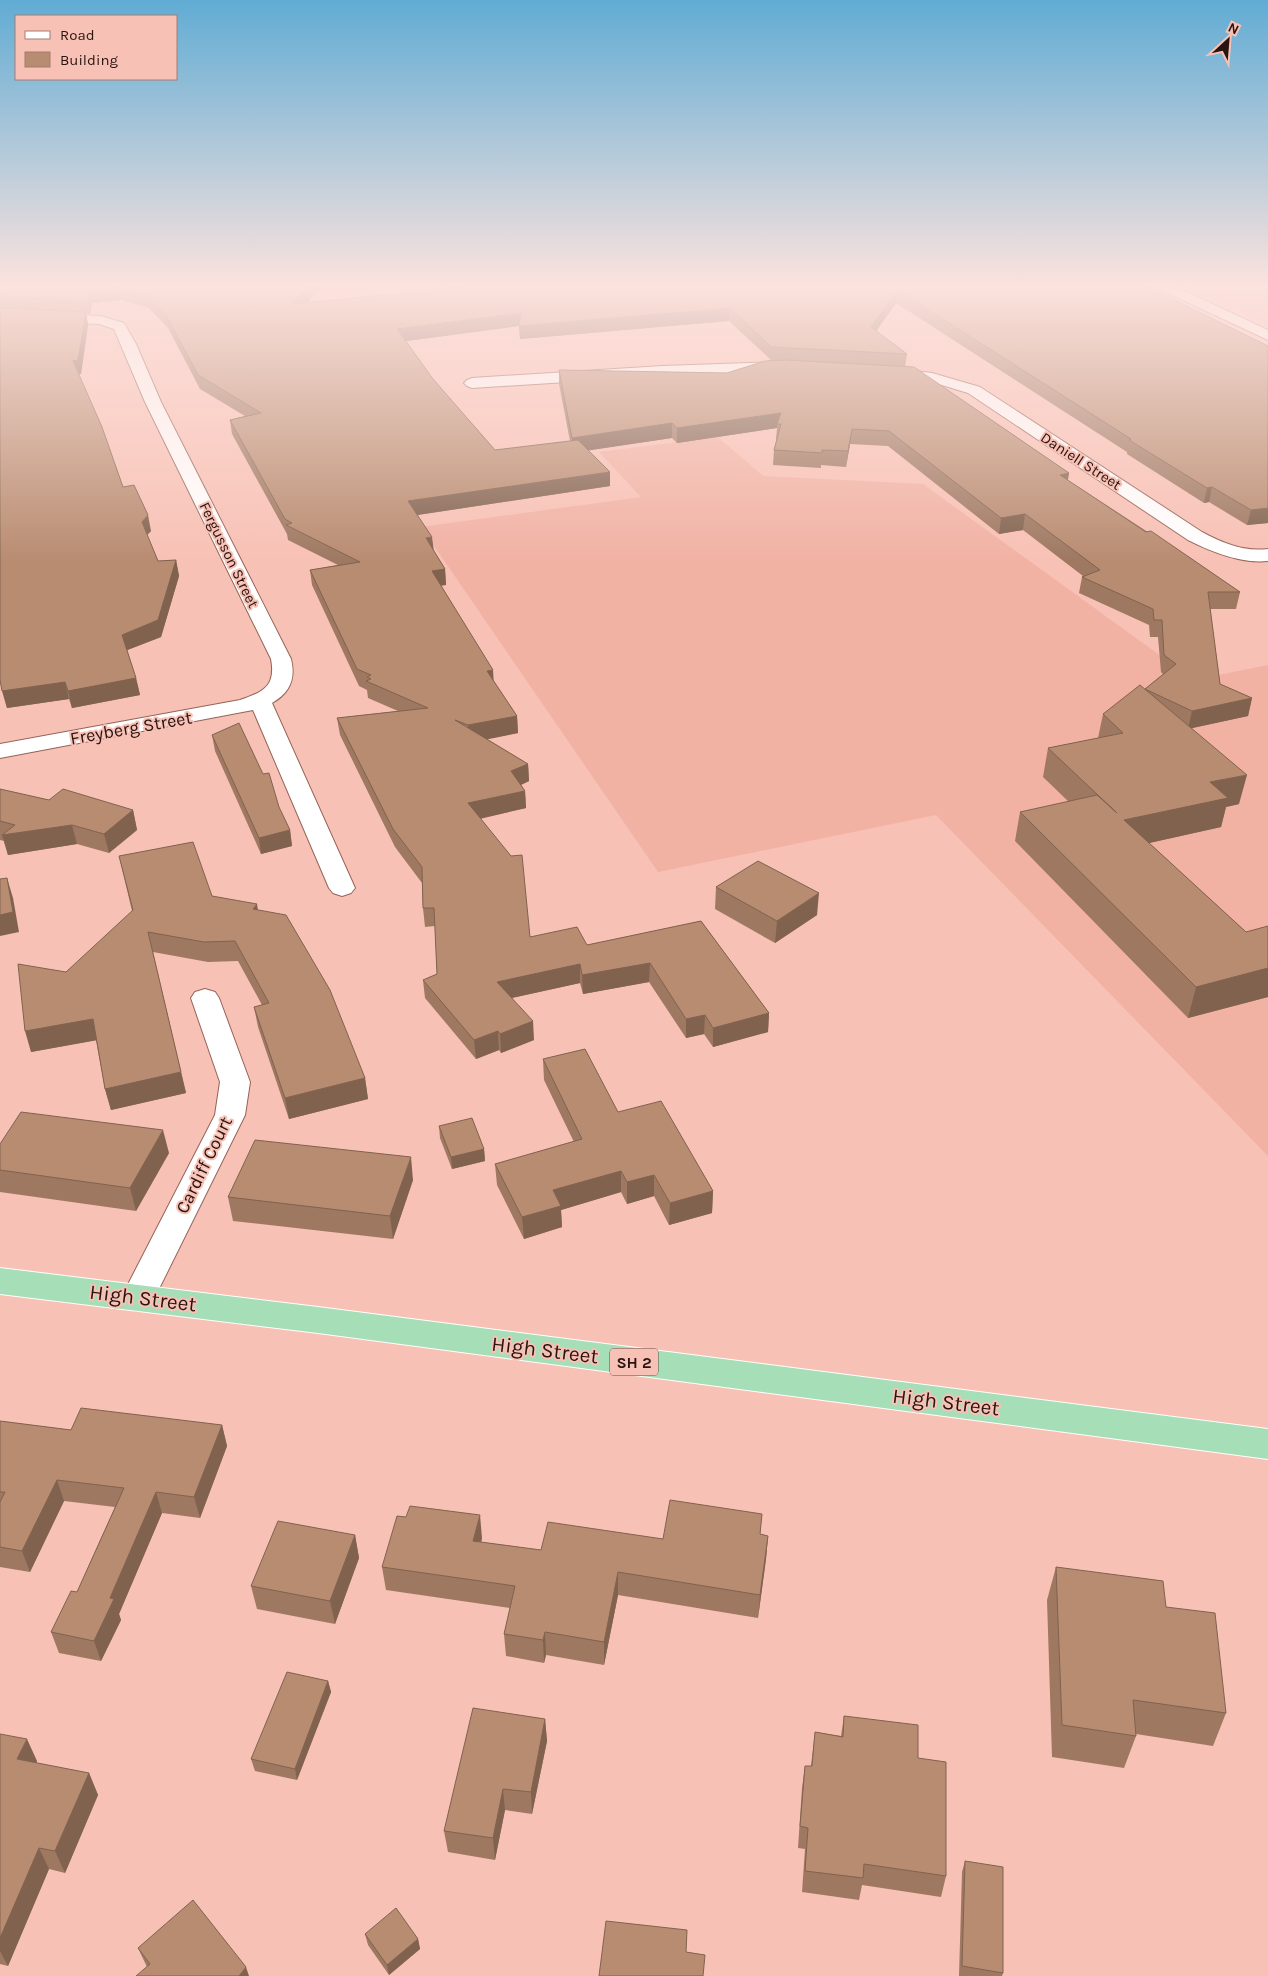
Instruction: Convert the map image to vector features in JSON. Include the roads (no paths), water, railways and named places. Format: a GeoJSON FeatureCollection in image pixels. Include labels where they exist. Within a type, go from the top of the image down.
{"type":"FeatureCollection","features":[{"type":"Feature","properties":{"kind":"highway","name":"High Street"},"geometry":{"type":"LineString","coordinates":[[0,1281],[318,1320],[1268,1444]]}},
{"type":"Feature","properties":{"kind":"street","name":"Fergusson Street"},"geometry":{"type":"LineString","coordinates":[[143,377],[235,572],[285,669],[282,682],[270,695],[260,701]]}},
{"type":"Feature","properties":{"kind":"street"},"geometry":{"type":"LineString","coordinates":[[472,383],[564,377]]}},
{"type":"Feature","properties":{"kind":"street","name":"Daniell Street"},"geometry":{"type":"LineString","coordinates":[[934,377],[950,380],[974,390],[1195,536],[1220,549],[1268,555]]}},
{"type":"Feature","properties":{"kind":"street","name":"Freyberg Street"},"geometry":{"type":"LineString","coordinates":[[0,750],[232,710],[260,701]]}},
{"type":"Feature","properties":{"kind":"street"},"geometry":{"type":"LineString","coordinates":[[260,701],[342,888]]}},
{"type":"Feature","properties":{"kind":"street","name":"Cardiff Court"},"geometry":{"type":"LineString","coordinates":[[138,1298],[230,1115],[235,1082],[205,998]]}}]}
